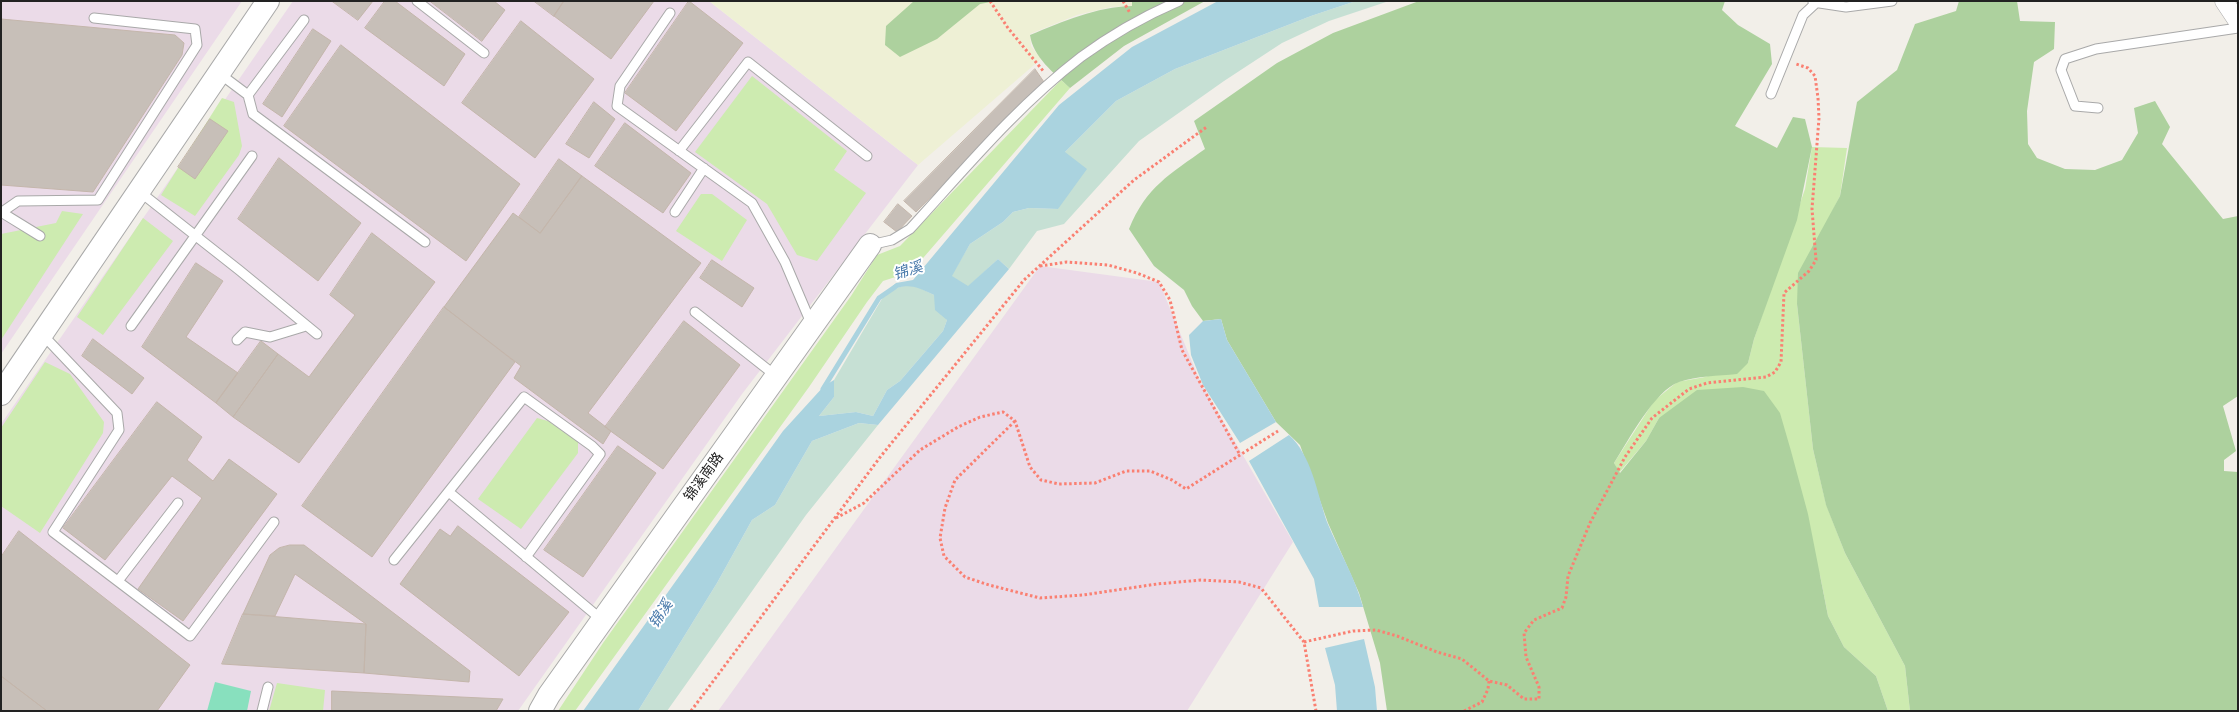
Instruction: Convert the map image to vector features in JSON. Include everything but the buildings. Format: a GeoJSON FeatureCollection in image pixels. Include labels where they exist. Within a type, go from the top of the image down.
{"type":"FeatureCollection","features":[{"type":"Feature","properties":{"kind":"street"},"geometry":{"type":"LineString","coordinates":[[1,394],[268,1]]}},
{"type":"Feature","properties":{"kind":"street"},"geometry":{"type":"LineString","coordinates":[[2224,1],[2238,22]]}},
{"type":"Feature","properties":{"kind":"street","name":"锦溪南路"},"geometry":{"type":"LineString","coordinates":[[540,711],[602,620],[870,245]]}},
{"type":"Feature","properties":{"kind":"lane"},"geometry":{"type":"LineString","coordinates":[[417,1],[484,53]]}},
{"type":"Feature","properties":{"kind":"lane"},"geometry":{"type":"LineString","coordinates":[[870,245],[892,240],[910,229],[1018,113],[1080,58],[1144,17],[1179,1]]}},
{"type":"Feature","properties":{"kind":"lane"},"geometry":{"type":"LineString","coordinates":[[1771,94],[1803,15],[1814,2],[1846,7],[1892,1]]}},
{"type":"Feature","properties":{"kind":"lane"},"geometry":{"type":"LineString","coordinates":[[670,13],[620,86],[617,106],[752,203],[785,262],[812,326]]}},
{"type":"Feature","properties":{"kind":"lane"},"geometry":{"type":"LineString","coordinates":[[40,236],[1,212],[18,201],[98,200],[197,46],[195,29],[94,18]]}},
{"type":"Feature","properties":{"kind":"lane"},"geometry":{"type":"LineString","coordinates":[[248,95],[304,20]]}},
{"type":"Feature","properties":{"kind":"lane"},"geometry":{"type":"LineString","coordinates":[[2098,108],[2075,106],[2061,70],[2065,59],[2096,49],[2238,28]]}},
{"type":"Feature","properties":{"kind":"lane"},"geometry":{"type":"LineString","coordinates":[[679,151],[748,62],[867,156]]}},
{"type":"Feature","properties":{"kind":"lane"},"geometry":{"type":"LineString","coordinates":[[219,73],[248,95],[253,114],[425,242]]}},
{"type":"Feature","properties":{"kind":"lane"},"geometry":{"type":"LineString","coordinates":[[131,326],[252,156]]}},
{"type":"Feature","properties":{"kind":"lane"},"geometry":{"type":"LineString","coordinates":[[675,212],[704,168]]}},
{"type":"Feature","properties":{"kind":"lane"},"geometry":{"type":"LineString","coordinates":[[139,191],[317,334]]}},
{"type":"Feature","properties":{"kind":"lane"},"geometry":{"type":"LineString","coordinates":[[695,312],[776,376]]}},
{"type":"Feature","properties":{"kind":"lane"},"geometry":{"type":"LineString","coordinates":[[236,340],[245,332],[270,337],[306,326]]}},
{"type":"Feature","properties":{"kind":"lane"},"geometry":{"type":"LineString","coordinates":[[42,334],[117,412],[120,430],[53,532],[190,636],[274,522]]}},
{"type":"Feature","properties":{"kind":"lane"},"geometry":{"type":"LineString","coordinates":[[394,560],[450,493],[524,397],[592,446],[600,454],[526,557]]}},
{"type":"Feature","properties":{"kind":"lane"},"geometry":{"type":"LineString","coordinates":[[450,493],[602,620]]}},
{"type":"Feature","properties":{"kind":"lane"},"geometry":{"type":"LineString","coordinates":[[118,581],[178,503]]}},
{"type":"Feature","properties":{"kind":"lane"},"geometry":{"type":"LineString","coordinates":[[262,711],[268,687]]}},
{"type":"Feature","properties":{"kind":"path"},"geometry":{"type":"LineString","coordinates":[[990,1],[1008,28],[1052,82]]}},
{"type":"Feature","properties":{"kind":"path"},"geometry":{"type":"LineString","coordinates":[[1304,642],[1353,631],[1376,630],[1462,659],[1488,681],[1507,685],[1524,699],[1539,699],[1539,687],[1526,657],[1524,633],[1534,620],[1562,608],[1566,596],[1568,576],[1590,523],[1625,457],[1652,418],[1689,389],[1707,383],[1766,377],[1775,372],[1781,362],[1784,293],[1809,271],[1816,260],[1812,209],[1819,118],[1815,76],[1808,68],[1786,60]]}},
{"type":"Feature","properties":{"kind":"path"},"geometry":{"type":"LineString","coordinates":[[691,711],[880,456],[1024,280],[1134,180],[1208,126]]}},
{"type":"Feature","properties":{"kind":"path"},"geometry":{"type":"LineString","coordinates":[[1040,266],[1067,262],[1108,265],[1138,272],[1159,282],[1170,300],[1182,350],[1240,455]]}},
{"type":"Feature","properties":{"kind":"path"},"geometry":{"type":"LineString","coordinates":[[833,520],[864,503],[920,450],[958,426],[980,417],[1002,412],[1015,421],[1030,467],[1041,480],[1059,484],[1095,483],[1126,471],[1150,471],[1172,480],[1186,489],[1278,431]]}},
{"type":"Feature","properties":{"kind":"path"},"geometry":{"type":"LineString","coordinates":[[1015,421],[955,480],[945,508],[940,538],[944,556],[965,577],[989,586],[1040,598],[1083,595],[1156,584],[1201,580],[1239,582],[1261,588],[1304,642],[1316,711]]}},
{"type":"Feature","properties":{"kind":"path"},"geometry":{"type":"LineString","coordinates":[[1464,711],[1482,702],[1488,689],[1488,681]]}},
{"type":"Feature","properties":{"kind":"shaded area"},"geometry":{"type":"Polygon","coordinates":[[[1,1],[242,1],[1,354],[1,1]]]}},
{"type":"Feature","properties":{"kind":"shaded area"},"geometry":{"type":"Polygon","coordinates":[[[293,1],[709,1],[918,165],[742,394],[518,711],[1,711],[1,424],[293,1]]]}},
{"type":"Feature","properties":{"kind":"shaded area"},"geometry":{"type":"Polygon","coordinates":[[[1040,266],[1159,282],[1200,381],[1293,542],[1187,711],[718,711],[1040,266]]]}},
{"type":"Feature","properties":{"kind":"green space"},"geometry":{"type":"Polygon","coordinates":[[[709,1],[1132,1],[1133,6],[1111,7],[1077,15],[1030,34],[1031,46],[1041,59],[918,165],[709,1]]]}},
{"type":"Feature","properties":{"kind":"green space"},"geometry":{"type":"Polygon","coordinates":[[[914,1],[996,1],[980,4],[937,39],[900,57],[885,45],[886,26],[914,1]]]}},
{"type":"Feature","properties":{"kind":"green space"},"geometry":{"type":"Polygon","coordinates":[[[1132,1],[1205,1],[1124,46],[1070,88],[1045,64],[1035,50],[1030,35],[1093,12],[1132,6],[1132,1]]]}},
{"type":"Feature","properties":{"kind":"green space"},"geometry":{"type":"Polygon","coordinates":[[[1356,1],[1389,1],[1329,21],[1282,43],[1224,81],[1139,141],[1064,224],[1037,231],[1009,269],[998,259],[968,287],[951,276],[970,244],[1003,222],[1013,212],[1029,208],[1058,209],[1065,152],[1116,101],[1175,69],[1311,16],[1356,1]]]}},
{"type":"Feature","properties":{"kind":"green space"},"geometry":{"type":"Polygon","coordinates":[[[1419,1],[1725,1],[1722,10],[1738,25],[1770,44],[1772,64],[1735,126],[1777,148],[1793,117],[1805,119],[1812,147],[1797,220],[1754,339],[1748,363],[1737,374],[1693,378],[1670,387],[1643,417],[1614,463],[1620,473],[1646,441],[1659,418],[1697,390],[1743,387],[1764,391],[1780,413],[1791,451],[1808,514],[1828,616],[1844,647],[1876,676],[1888,711],[1387,711],[1380,663],[1359,593],[1328,523],[1300,445],[1276,422],[1227,340],[1221,319],[1203,321],[1192,306],[1184,290],[1154,266],[1129,229],[1143,202],[1151,192],[1170,174],[1205,149],[1194,121],[1277,63],[1333,33],[1419,1]]]}},
{"type":"Feature","properties":{"kind":"green space"},"geometry":{"type":"Polygon","coordinates":[[[1959,1],[2017,1],[2020,21],[2055,22],[2054,49],[2034,62],[2027,111],[2028,144],[2037,158],[2065,169],[2095,170],[2122,160],[2138,133],[2134,108],[2155,101],[2170,127],[2162,144],[2223,219],[2238,216],[2238,396],[2223,406],[2236,451],[2224,460],[2224,471],[2238,472],[2238,711],[1910,711],[1905,666],[1845,553],[1826,505],[1813,449],[1797,304],[1798,273],[1840,196],[1857,102],[1897,70],[1915,24],[1956,11],[1959,1]]]}},
{"type":"Feature","properties":{"kind":"green space"},"geometry":{"type":"Polygon","coordinates":[[[752,76],[847,151],[834,170],[866,193],[817,261],[797,255],[767,204],[695,152],[752,76]]]}},
{"type":"Feature","properties":{"kind":"green space"},"geometry":{"type":"Polygon","coordinates":[[[1061,80],[1070,88],[911,272],[883,281],[809,387],[575,711],[558,711],[603,643],[851,296],[877,255],[900,246],[1061,80]]]}},
{"type":"Feature","properties":{"kind":"green space"},"geometry":{"type":"Polygon","coordinates":[[[222,98],[234,102],[242,146],[239,155],[195,216],[161,195],[222,98]]]}},
{"type":"Feature","properties":{"kind":"green space"},"geometry":{"type":"Polygon","coordinates":[[[1812,147],[1847,148],[1840,196],[1823,230],[1797,304],[1813,449],[1826,504],[1845,553],[1905,666],[1910,711],[1888,711],[1876,676],[1844,647],[1828,616],[1820,575],[1659,418],[1646,441],[1619,473],[1614,463],[1654,401],[1677,382],[1705,377],[1748,363],[1754,339],[1805,189],[1812,147]]]}},
{"type":"Feature","properties":{"kind":"green space"},"geometry":{"type":"Polygon","coordinates":[[[701,194],[712,194],[747,220],[722,261],[676,231],[701,194]]]}},
{"type":"Feature","properties":{"kind":"green space"},"geometry":{"type":"Polygon","coordinates":[[[62,211],[83,214],[1,340],[1,234],[56,223],[62,211]]]}},
{"type":"Feature","properties":{"kind":"green space"},"geometry":{"type":"Polygon","coordinates":[[[143,218],[173,241],[103,335],[77,317],[143,218]]]}},
{"type":"Feature","properties":{"kind":"green space"},"geometry":{"type":"Polygon","coordinates":[[[914,285],[934,295],[947,320],[943,331],[900,381],[887,390],[873,416],[856,412],[819,416],[834,397],[834,380],[886,292],[903,286],[914,285]]]}},
{"type":"Feature","properties":{"kind":"green space"},"geometry":{"type":"Polygon","coordinates":[[[45,362],[70,374],[104,422],[103,433],[40,533],[1,506],[1,428],[45,362]]]}},
{"type":"Feature","properties":{"kind":"green space"},"geometry":{"type":"Polygon","coordinates":[[[537,418],[548,421],[578,442],[578,453],[521,529],[478,499],[537,418]]]}},
{"type":"Feature","properties":{"kind":"green space"},"geometry":{"type":"Polygon","coordinates":[[[859,423],[878,425],[806,515],[667,711],[638,711],[717,583],[752,520],[775,505],[812,441],[859,423]]]}},
{"type":"Feature","properties":{"kind":"green space"},"geometry":{"type":"Polygon","coordinates":[[[215,682],[251,691],[247,711],[207,711],[215,682]]]}},
{"type":"Feature","properties":{"kind":"green space"},"geometry":{"type":"Polygon","coordinates":[[[277,683],[325,690],[323,711],[269,711],[277,683]]]}},
{"type":"Feature","properties":{"kind":"water"},"geometry":{"type":"Polygon","coordinates":[[[1218,1],[1356,1],[1311,16],[1175,69],[1116,101],[1065,152],[1087,169],[1058,209],[1029,208],[1013,212],[1003,222],[970,244],[952,276],[968,286],[998,259],[1009,269],[878,425],[859,423],[812,441],[775,505],[752,520],[717,583],[638,711],[583,711],[783,431],[824,386],[834,380],[834,397],[819,416],[856,412],[873,416],[887,390],[900,381],[943,331],[947,320],[935,310],[934,295],[910,286],[886,292],[896,283],[913,280],[1059,105],[1132,47],[1218,1]]]}},
{"type":"Feature","properties":{"kind":"water"},"geometry":{"type":"Polygon","coordinates":[[[1221,319],[1227,340],[1276,422],[1240,443],[1203,385],[1191,355],[1189,335],[1203,321],[1221,319]]]}},
{"type":"Feature","properties":{"kind":"water"},"geometry":{"type":"Polygon","coordinates":[[[1289,435],[1303,453],[1308,464],[1327,522],[1360,596],[1363,607],[1319,607],[1314,579],[1249,461],[1289,435]]]}},
{"type":"Feature","properties":{"kind":"water"},"geometry":{"type":"Polygon","coordinates":[[[1364,639],[1375,687],[1377,711],[1337,711],[1335,685],[1325,648],[1364,639]]]}},
{"type":"Feature","properties":{"kind":"waterway","name":"锦溪"},"geometry":{"type":"LineString","coordinates":[[823,389],[879,298],[895,287]]}}]}
